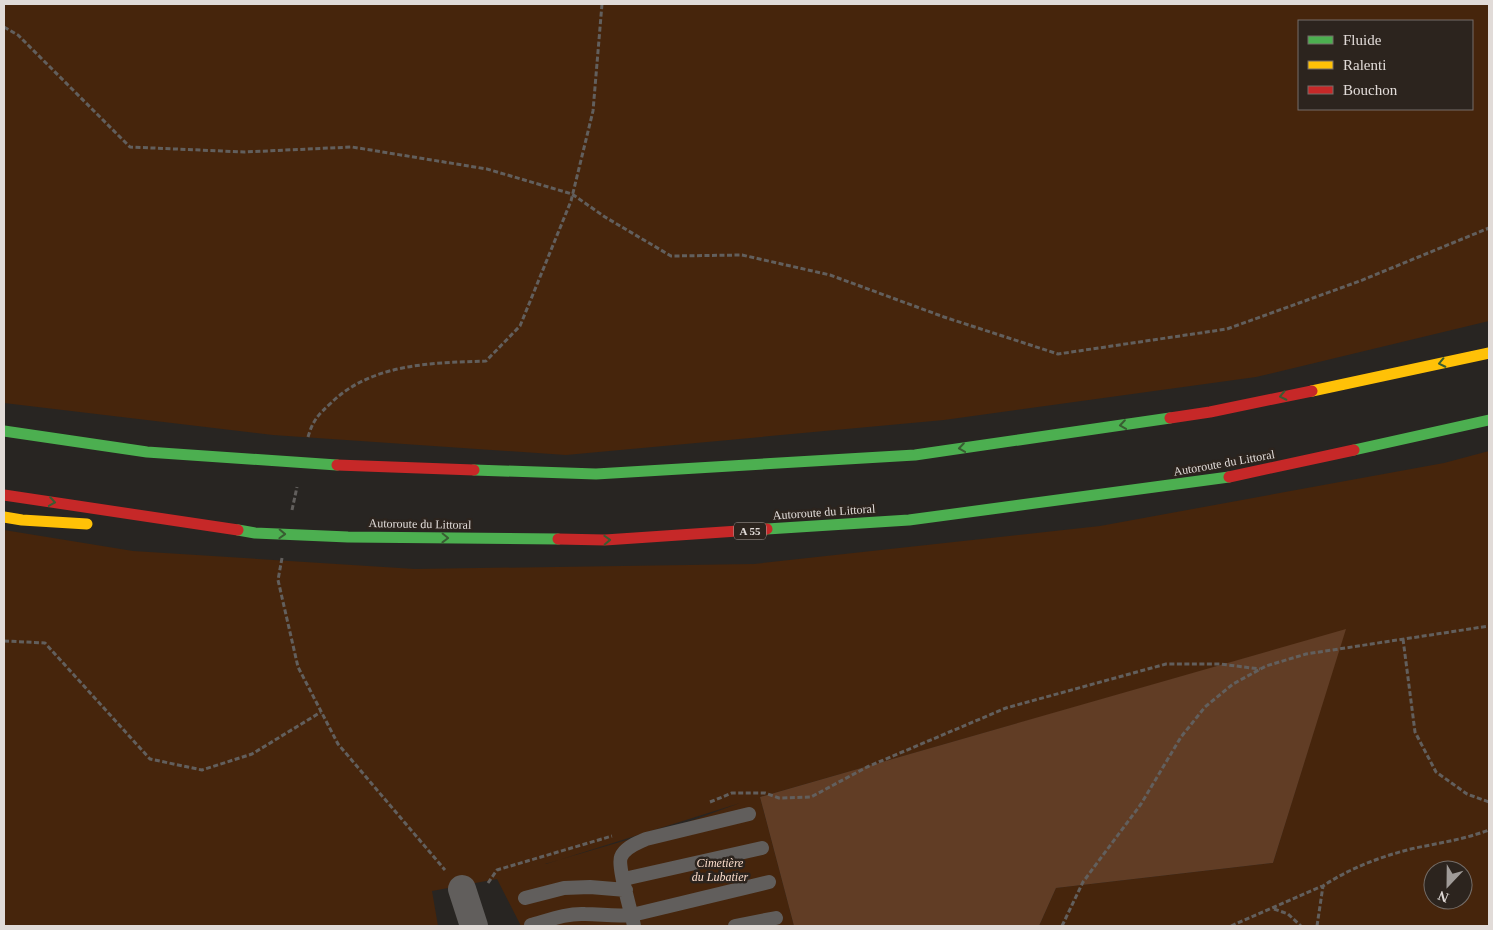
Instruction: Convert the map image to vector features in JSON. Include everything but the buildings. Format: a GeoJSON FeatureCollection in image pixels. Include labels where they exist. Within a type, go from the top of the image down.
{"type":"FeatureCollection","features":[{"type":"Feature","properties":{"kind":"highway"},"geometry":{"type":"LineString","coordinates":[[4,431],[147,452],[367,467],[596,474],[915,455],[1210,412],[1489,353]]}},
{"type":"Feature","properties":{"kind":"highway","name":"Autoroute du Littoral"},"geometry":{"type":"LineString","coordinates":[[4,495],[255,533],[348,537],[605,540],[909,520],[1217,480],[1489,420]]}},
{"type":"Feature","properties":{"kind":"highway"},"geometry":{"type":"LineString","coordinates":[[4,517],[22,520],[100,524]]}},
{"type":"Feature","properties":{"kind":"highway"},"geometry":{"type":"LineString","coordinates":[[138,526],[255,533]]}},
{"type":"Feature","properties":{"kind":"lane"},"geometry":{"type":"LineString","coordinates":[[633,920],[621,867],[621,857],[630,846],[646,839],[749,814]]}},
{"type":"Feature","properties":{"kind":"lane"},"geometry":{"type":"LineString","coordinates":[[525,898],[564,888],[625,885],[762,848]]}},
{"type":"Feature","properties":{"kind":"lane"},"geometry":{"type":"LineString","coordinates":[[531,925],[560,916],[584,914],[633,920],[769,882]]}},
{"type":"Feature","properties":{"kind":"lane"},"geometry":{"type":"LineString","coordinates":[[735,926],[776,918]]}},
{"type":"Feature","properties":{"kind":"path"},"geometry":{"type":"LineString","coordinates":[[308,435],[314,419],[342,392],[378,373],[432,362],[486,361],[520,326],[572,194],[593,111],[602,4]]}},
{"type":"Feature","properties":{"kind":"path"},"geometry":{"type":"LineString","coordinates":[[4,27],[18,36],[130,147],[244,152],[352,147],[487,169],[572,194],[605,217],[671,256],[742,255],[830,275],[944,317],[1058,354],[1227,329],[1360,281],[1489,228]]}},
{"type":"Feature","properties":{"kind":"path"},"geometry":{"type":"LineString","coordinates":[[278,580],[298,667],[338,744],[468,906],[484,892],[497,870],[617,835]]}},
{"type":"Feature","properties":{"kind":"path"},"geometry":{"type":"LineString","coordinates":[[1062,926],[1083,882],[1141,804],[1182,737],[1206,707],[1233,684],[1266,666],[1306,654],[1489,626]]}},
{"type":"Feature","properties":{"kind":"path"},"geometry":{"type":"LineString","coordinates":[[1403,639],[1415,732],[1436,772],[1467,794],[1489,802]]}},
{"type":"Feature","properties":{"kind":"path"},"geometry":{"type":"LineString","coordinates":[[4,641],[45,643],[150,759],[202,770],[252,754],[321,712]]}},
{"type":"Feature","properties":{"kind":"path"},"geometry":{"type":"LineString","coordinates":[[706,804],[732,794],[765,793],[779,798],[811,797],[867,767],[1006,708],[1166,664],[1220,664],[1260,669]]}},
{"type":"Feature","properties":{"kind":"path"},"geometry":{"type":"LineString","coordinates":[[1231,926],[1274,909],[1362,864],[1412,849],[1477,835],[1489,830]]}},
{"type":"Feature","properties":{"kind":"path"},"geometry":{"type":"LineString","coordinates":[[1317,926],[1322,886]]}},
{"type":"Feature","properties":{"kind":"path"},"geometry":{"type":"LineString","coordinates":[[1274,909],[1288,914],[1301,926]]}},
{"type":"Feature","properties":{"kind":"green space"},"geometry":{"type":"Polygon","coordinates":[[[4,4],[1489,4],[1489,321],[1256,377],[944,420],[566,455],[273,435],[4,403],[4,4]]]}},
{"type":"Feature","properties":{"kind":"green space","name":"Cimetière du Lubatier"},"geometry":{"type":"Polygon","coordinates":[[[1489,451],[1489,926],[1039,926],[1056,888],[1273,863],[1345,630],[760,797],[794,926],[521,926],[497,879],[432,891],[438,926],[4,926],[4,530],[133,551],[415,569],[754,564],[1100,526],[1444,463],[1489,451]],[[740,803],[560,860],[685,823],[740,803]]]}},
{"type":"Feature","properties":{"kind":"shaded area"},"geometry":{"type":"Polygon","coordinates":[[[1346,629],[1273,863],[1056,888],[1039,926],[794,926],[760,797],[1346,629]]]}},
{"type":"Feature","properties":{"kind":"traffic: fast"},"geometry":{"type":"LineString","coordinates":[[474,470],[596,474],[915,455],[1170,418]]}},
{"type":"Feature","properties":{"kind":"traffic: fast"},"geometry":{"type":"LineString","coordinates":[[1354,450],[1489,420]]}},
{"type":"Feature","properties":{"kind":"traffic: fast"},"geometry":{"type":"LineString","coordinates":[[4,431],[147,452],[337,465]]}},
{"type":"Feature","properties":{"kind":"traffic: fast"},"geometry":{"type":"LineString","coordinates":[[767,529],[909,520],[1229,477]]}},
{"type":"Feature","properties":{"kind":"traffic: fast"},"geometry":{"type":"LineString","coordinates":[[238,530],[255,533],[348,537],[558,539]]}},
{"type":"Feature","properties":{"kind":"traffic: slow"},"geometry":{"type":"LineString","coordinates":[[1312,391],[1489,353]]}},
{"type":"Feature","properties":{"kind":"traffic: slow"},"geometry":{"type":"LineString","coordinates":[[4,517],[87,524]]}},
{"type":"Feature","properties":{"kind":"traffic: jam"},"geometry":{"type":"LineString","coordinates":[[1170,418],[1210,412],[1312,391]]}},
{"type":"Feature","properties":{"kind":"traffic: jam"},"geometry":{"type":"LineString","coordinates":[[1229,477],[1354,450]]}},
{"type":"Feature","properties":{"kind":"traffic: jam"},"geometry":{"type":"LineString","coordinates":[[337,465],[474,470]]}},
{"type":"Feature","properties":{"kind":"traffic: jam"},"geometry":{"type":"LineString","coordinates":[[4,495],[238,530]]}},
{"type":"Feature","properties":{"kind":"traffic: jam"},"geometry":{"type":"LineString","coordinates":[[558,539],[605,540],[767,529]]}}]}
